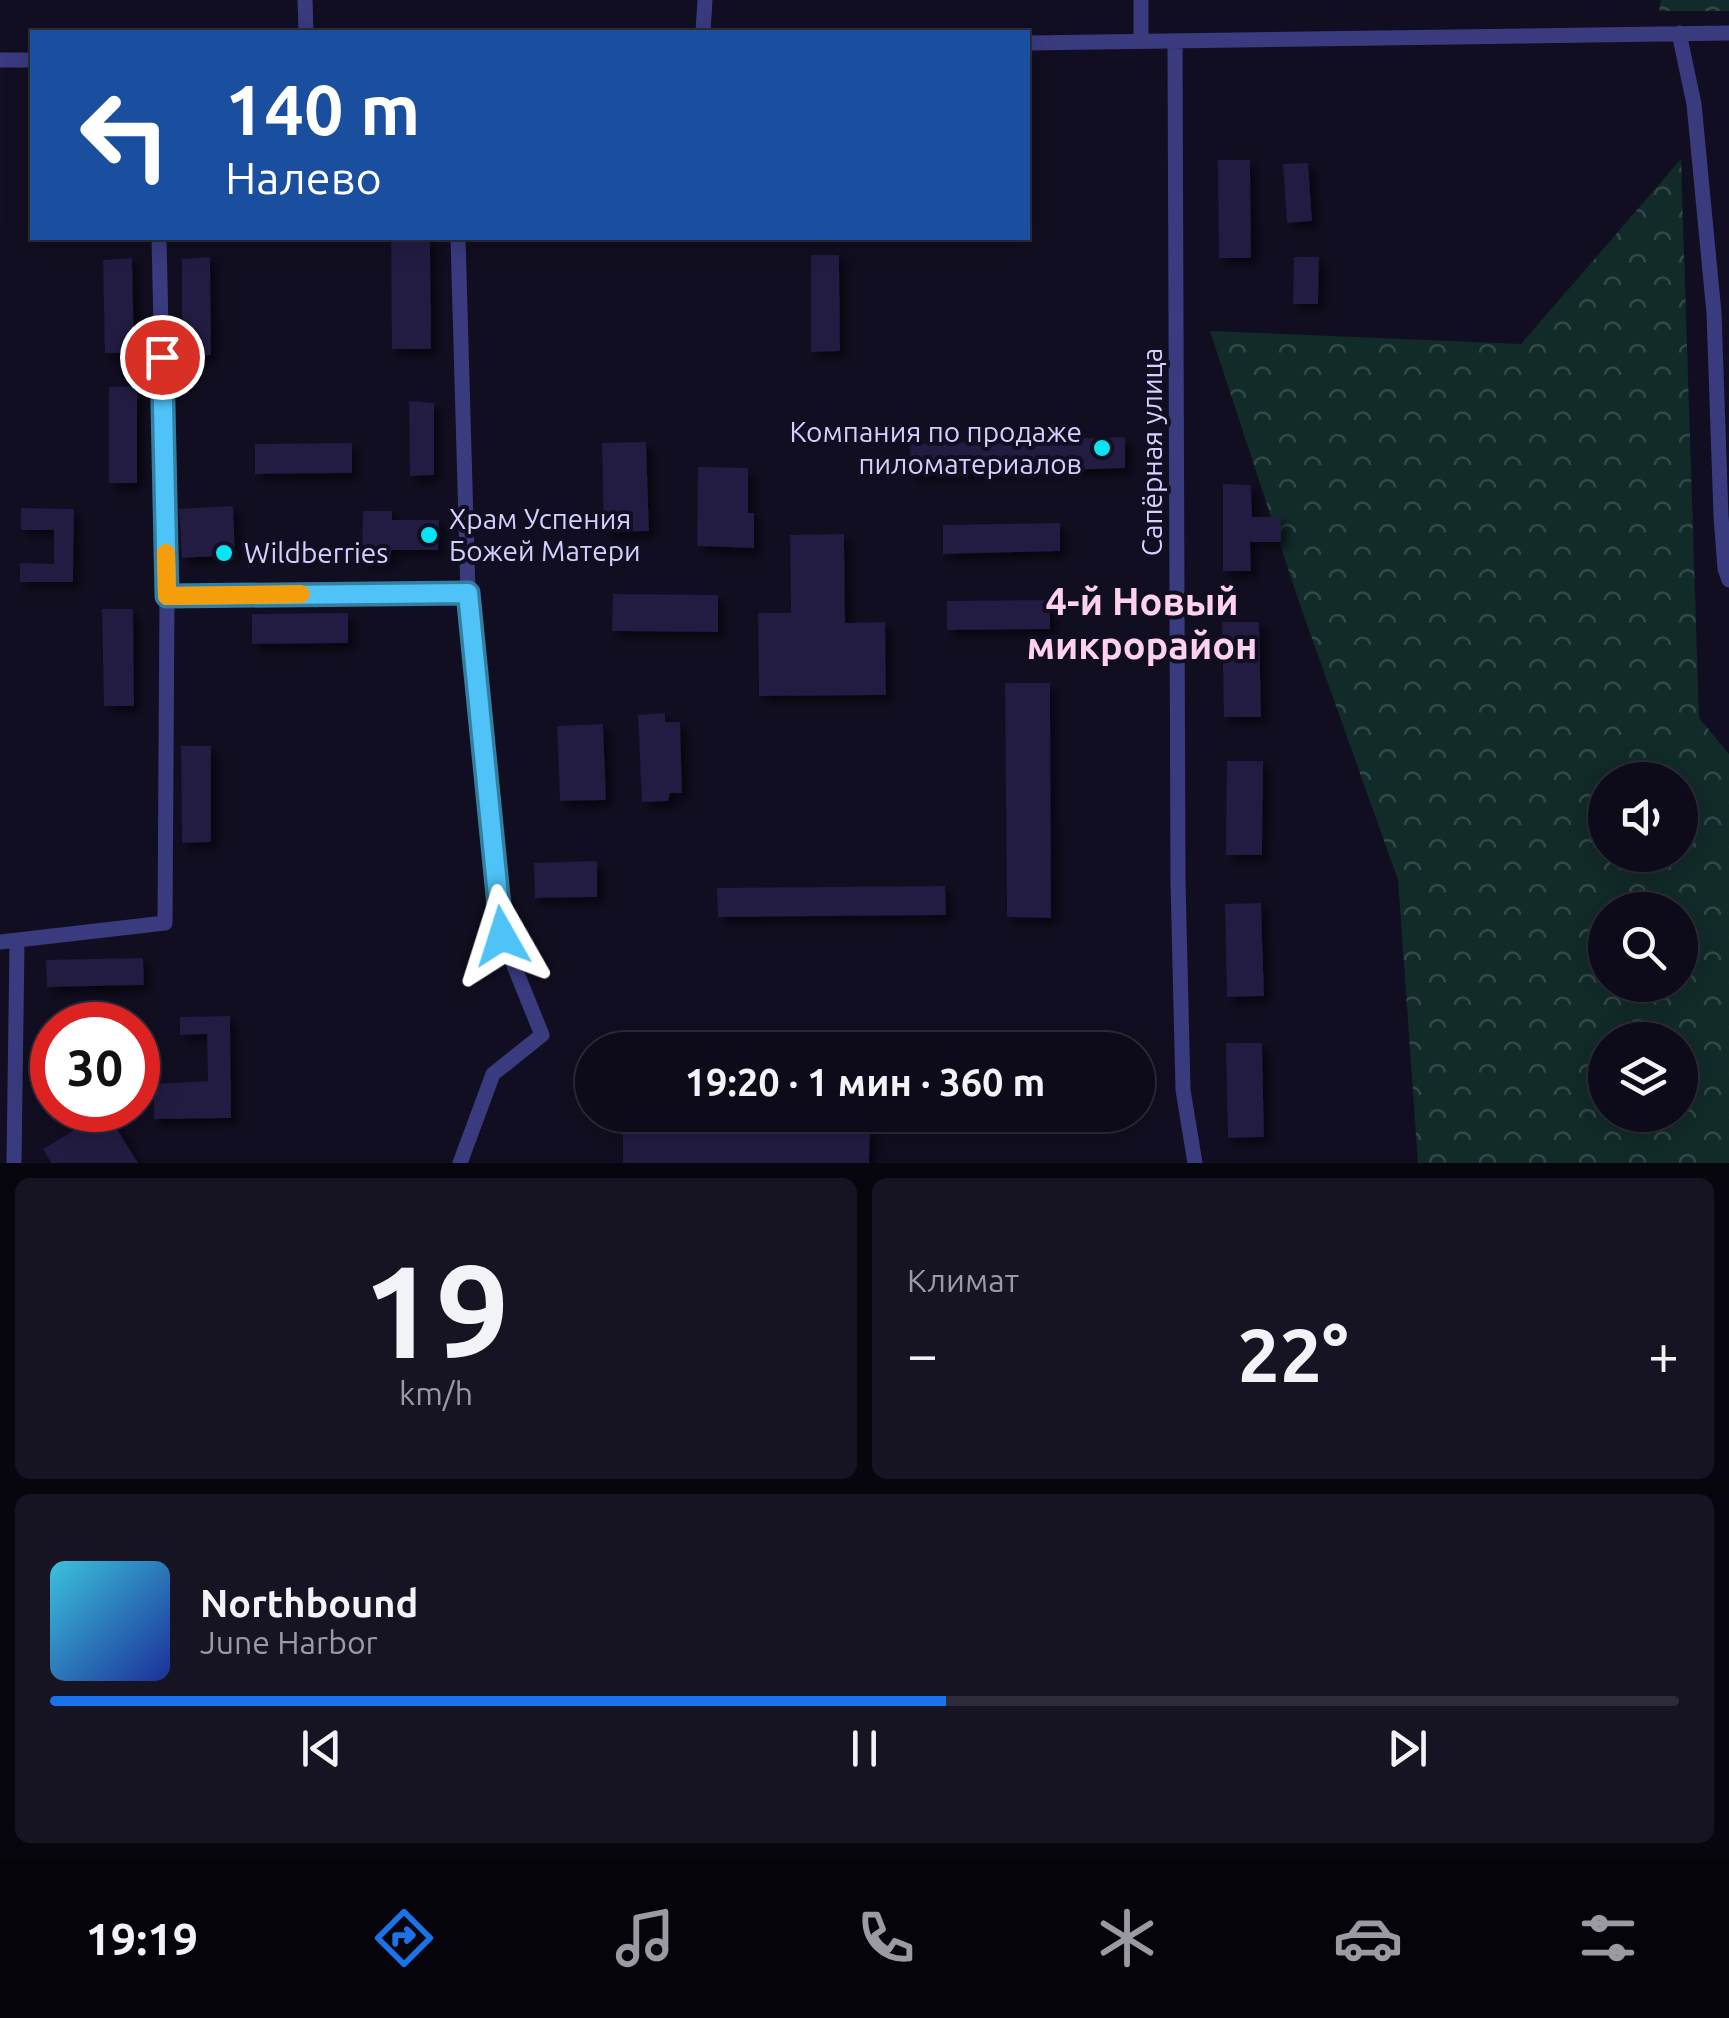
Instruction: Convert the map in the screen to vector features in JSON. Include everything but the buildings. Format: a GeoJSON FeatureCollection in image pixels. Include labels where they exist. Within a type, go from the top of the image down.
{"type":"FeatureCollection","features":[{"type":"Feature","properties":{"kind":"street"},"geometry":{"type":"LineString","coordinates":[[305,0],[306,30]]}},
{"type":"Feature","properties":{"kind":"street"},"geometry":{"type":"LineString","coordinates":[[703,30],[705,0]]}},
{"type":"Feature","properties":{"kind":"street"},"geometry":{"type":"LineString","coordinates":[[1141,0],[1141,41]]}},
{"type":"Feature","properties":{"kind":"street"},"geometry":{"type":"LineString","coordinates":[[1030,43],[1729,33]]}},
{"type":"Feature","properties":{"kind":"street"},"geometry":{"type":"LineString","coordinates":[[1679,34],[1694,104],[1714,313],[1721,516],[1729,580]]}},
{"type":"Feature","properties":{"kind":"street","name":"Сапёрная улица"},"geometry":{"type":"LineString","coordinates":[[1175,41],[1179,901],[1183,1090],[1196,1163]]}},
{"type":"Feature","properties":{"kind":"street"},"geometry":{"type":"LineString","coordinates":[[0,60],[30,60]]}},
{"type":"Feature","properties":{"kind":"street"},"geometry":{"type":"LineString","coordinates":[[14,1163],[8,942],[165,923],[167,596],[160,240]]}},
{"type":"Feature","properties":{"kind":"street"},"geometry":{"type":"LineString","coordinates":[[458,240],[468,593],[502,936],[542,1035],[494,1074],[460,1163]]}},
{"type":"Feature","properties":{"kind":"street"},"geometry":{"type":"LineString","coordinates":[[167,596],[468,593]]}},
{"type":"Feature","properties":{"kind":"green space"},"geometry":{"type":"Polygon","coordinates":[[[1661,0],[1729,0],[1729,11],[1659,11],[1661,0]]]}},
{"type":"Feature","properties":{"kind":"green space"},"geometry":{"type":"Polygon","coordinates":[[[1681,159],[1699,718],[1729,754],[1729,1163],[1418,1163],[1398,880],[1299,602],[1210,331],[1521,344],[1681,159]]]}},
{"type":"Feature","properties":{"kind":"slow traffic"},"geometry":{"type":"LineString","coordinates":[[166,553],[167,596],[301,594]]}},
{"type":"Feature","properties":{"kind":"place","name":"Компания по продаже пиломатериалов"},"geometry":{"type":"Point","coordinates":[1102,448]}},
{"type":"Feature","properties":{"kind":"place","name":"Храм Успения Божей Матери"},"geometry":{"type":"Point","coordinates":[429,535]}},
{"type":"Feature","properties":{"kind":"place","name":"Wildberries"},"geometry":{"type":"Point","coordinates":[224,553]}},
{"type":"Feature","properties":{"kind":"district","name":"4-й Новый микрорайон"},"geometry":{"type":"Point","coordinates":[1142,624]}},
{"type":"Feature","properties":{"kind":"route"},"geometry":{"type":"LineString","coordinates":[[162,357],[167,596],[468,593],[502,936]]}}]}
